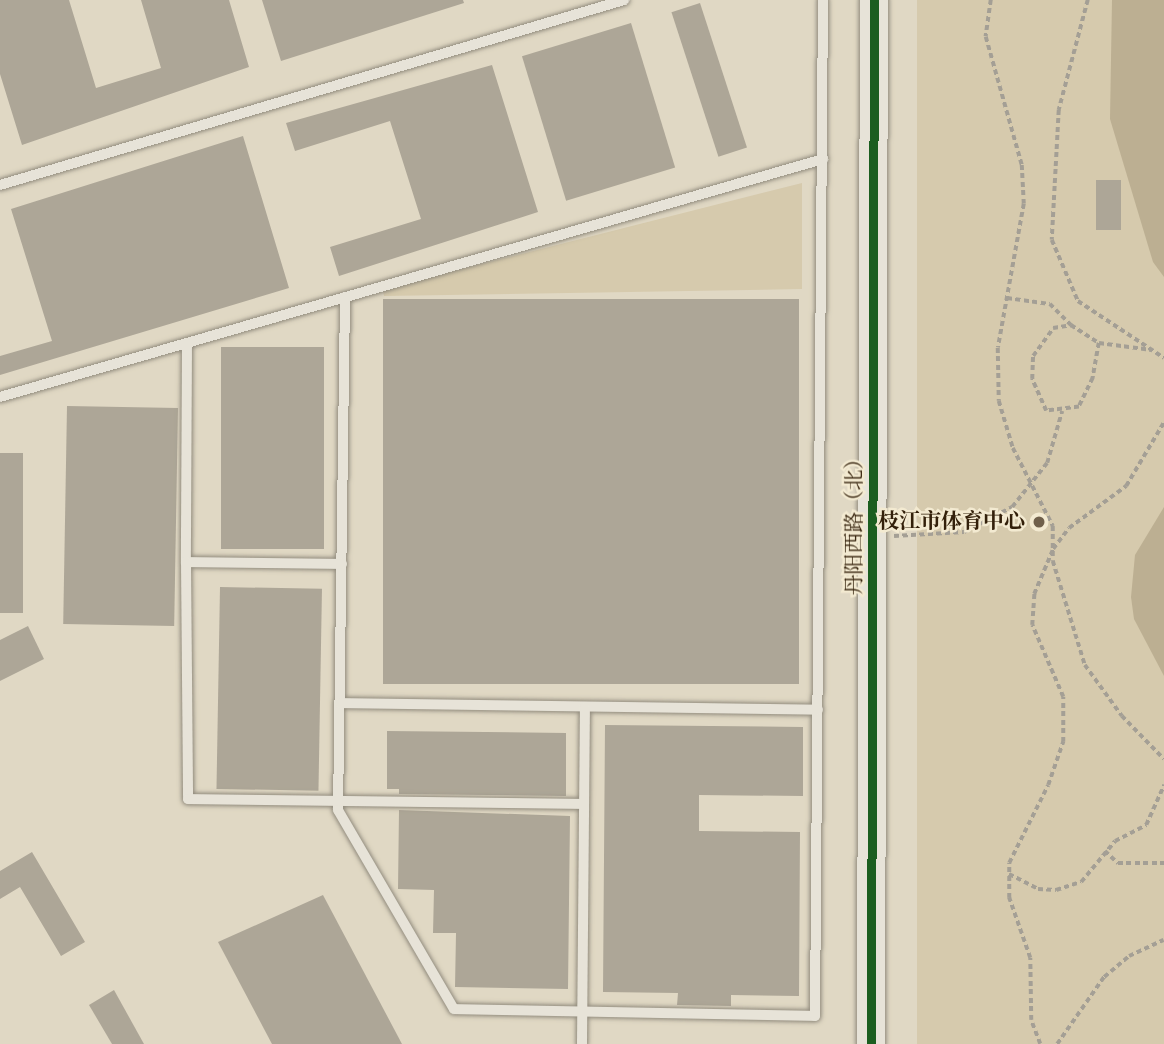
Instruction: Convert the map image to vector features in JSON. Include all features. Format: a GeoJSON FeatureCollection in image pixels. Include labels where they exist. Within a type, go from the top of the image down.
{"type":"FeatureCollection","features":[{"type":"Feature","properties":{"kind":"street","name":"丹阳西路（北）"},"geometry":{"type":"LineString","coordinates":[[871,1044],[874,0]]}},
{"type":"Feature","properties":{"kind":"lane"},"geometry":{"type":"LineString","coordinates":[[0,185],[624,0]]}},
{"type":"Feature","properties":{"kind":"lane"},"geometry":{"type":"LineString","coordinates":[[345,297],[338,810],[454,1009],[815,1016],[822,0]]}},
{"type":"Feature","properties":{"kind":"lane"},"geometry":{"type":"LineString","coordinates":[[0,397],[823,159]]}},
{"type":"Feature","properties":{"kind":"lane"},"geometry":{"type":"LineString","coordinates":[[187,343],[188,799],[584,804]]}},
{"type":"Feature","properties":{"kind":"lane"},"geometry":{"type":"LineString","coordinates":[[186,562],[342,564]]}},
{"type":"Feature","properties":{"kind":"lane"},"geometry":{"type":"LineString","coordinates":[[340,704],[818,710]]}},
{"type":"Feature","properties":{"kind":"lane"},"geometry":{"type":"LineString","coordinates":[[582,1044],[585,708]]}},
{"type":"Feature","properties":{"kind":"path"},"geometry":{"type":"LineString","coordinates":[[991,0],[986,37],[1022,164],[1024,191],[1020,245],[998,348],[999,401],[1013,448],[1053,526],[1053,549],[1063,605],[1085,665],[1122,716],[1164,759]]}},
{"type":"Feature","properties":{"kind":"path"},"geometry":{"type":"LineString","coordinates":[[1088,0],[1059,110],[1052,240],[1078,301],[1164,358]]}},
{"type":"Feature","properties":{"kind":"path"},"geometry":{"type":"LineString","coordinates":[[1007,298],[1050,304],[1071,325],[1099,343],[1154,350]]}},
{"type":"Feature","properties":{"kind":"path"},"geometry":{"type":"LineString","coordinates":[[1071,325],[1042,336],[1033,356],[1038,402],[1046,411],[1079,407],[1088,393],[1099,343]]}},
{"type":"Feature","properties":{"kind":"path"},"geometry":{"type":"LineString","coordinates":[[873,536],[964,532],[996,519],[1033,485],[1047,463],[1062,411]]}},
{"type":"Feature","properties":{"kind":"path"},"geometry":{"type":"LineString","coordinates":[[1040,1044],[1031,1020],[1030,958],[1009,898],[1009,873],[1063,743],[1063,697],[1032,625],[1040,570],[1069,528],[1126,486],[1164,422]]}},
{"type":"Feature","properties":{"kind":"path"},"geometry":{"type":"LineString","coordinates":[[1009,873],[1038,889],[1063,889],[1080,881],[1105,851],[1146,825],[1164,785]]}},
{"type":"Feature","properties":{"kind":"path"},"geometry":{"type":"LineString","coordinates":[[1105,851],[1118,863],[1164,863]]}},
{"type":"Feature","properties":{"kind":"path"},"geometry":{"type":"LineString","coordinates":[[1057,1044],[1104,977],[1129,956],[1164,940]]}},
{"type":"Feature","properties":{"kind":"shaded area","name":"枝江市体育中心"},"geometry":{"type":"Polygon","coordinates":[[[917,0],[1164,0],[1164,1044],[917,1044],[917,0]]]}},
{"type":"Feature","properties":{"kind":"shaded area"},"geometry":{"type":"Polygon","coordinates":[[[1112,0],[1164,0],[1164,277],[1153,262],[1110,119],[1112,0]]]}},
{"type":"Feature","properties":{"kind":"shaded area"},"geometry":{"type":"Polygon","coordinates":[[[802,183],[802,289],[384,296],[383,289],[802,183]]]}},
{"type":"Feature","properties":{"kind":"shaded area"},"geometry":{"type":"Polygon","coordinates":[[[1164,507],[1164,676],[1134,619],[1131,597],[1135,555],[1164,507]]]}},
{"type":"Feature","properties":{"kind":"building"},"geometry":{"type":"Polygon","coordinates":[[[0,0],[69,0],[96,88],[161,68],[141,0],[229,0],[249,67],[22,145],[0,74],[0,0]]]}},
{"type":"Feature","properties":{"kind":"building"},"geometry":{"type":"Polygon","coordinates":[[[262,0],[463,0],[464,3],[281,61],[262,0]]]}},
{"type":"Feature","properties":{"kind":"building"},"geometry":{"type":"Polygon","coordinates":[[[700,3],[747,148],[718,157],[671,12],[700,3]]]}},
{"type":"Feature","properties":{"kind":"building"},"geometry":{"type":"Polygon","coordinates":[[[631,23],[675,167],[566,201],[522,56],[631,23]]]}},
{"type":"Feature","properties":{"kind":"building"},"geometry":{"type":"Polygon","coordinates":[[[492,65],[538,212],[339,276],[330,247],[421,219],[390,121],[295,151],[286,123],[492,65]]]}},
{"type":"Feature","properties":{"kind":"building"},"geometry":{"type":"Polygon","coordinates":[[[243,136],[289,288],[0,375],[0,356],[52,341],[11,209],[243,136]]]}},
{"type":"Feature","properties":{"kind":"building"},"geometry":{"type":"Polygon","coordinates":[[[1096,180],[1121,180],[1121,230],[1096,230],[1096,180]]]}},
{"type":"Feature","properties":{"kind":"building"},"geometry":{"type":"Polygon","coordinates":[[[383,299],[799,299],[799,684],[383,684],[383,299]]]}},
{"type":"Feature","properties":{"kind":"building"},"geometry":{"type":"Polygon","coordinates":[[[221,347],[324,347],[324,549],[221,549],[221,347]]]}},
{"type":"Feature","properties":{"kind":"building"},"geometry":{"type":"Polygon","coordinates":[[[67,406],[178,408],[174,626],[63,624],[67,406]]]}},
{"type":"Feature","properties":{"kind":"building"},"geometry":{"type":"Polygon","coordinates":[[[0,453],[23,453],[23,613],[0,613],[0,453]]]}},
{"type":"Feature","properties":{"kind":"building"},"geometry":{"type":"Polygon","coordinates":[[[220,587],[322,589],[318,791],[216,789],[220,587]]]}},
{"type":"Feature","properties":{"kind":"building"},"geometry":{"type":"Polygon","coordinates":[[[28,626],[44,659],[0,681],[0,640],[28,626]]]}},
{"type":"Feature","properties":{"kind":"building"},"geometry":{"type":"Polygon","coordinates":[[[605,725],[803,727],[803,796],[699,795],[699,831],[800,832],[799,996],[731,995],[731,1006],[677,1005],[678,993],[603,992],[605,725]]]}},
{"type":"Feature","properties":{"kind":"building"},"geometry":{"type":"Polygon","coordinates":[[[387,731],[566,733],[566,796],[399,794],[399,789],[387,789],[387,731]]]}},
{"type":"Feature","properties":{"kind":"building"},"geometry":{"type":"Polygon","coordinates":[[[399,810],[570,816],[568,989],[455,987],[456,933],[433,933],[434,890],[398,889],[399,810]]]}},
{"type":"Feature","properties":{"kind":"building"},"geometry":{"type":"Polygon","coordinates":[[[32,852],[85,942],[61,956],[20,887],[0,899],[0,871],[32,852]]]}},
{"type":"Feature","properties":{"kind":"building"},"geometry":{"type":"Polygon","coordinates":[[[323,895],[402,1044],[272,1044],[218,942],[323,895]]]}},
{"type":"Feature","properties":{"kind":"building"},"geometry":{"type":"Polygon","coordinates":[[[114,990],[144,1044],[112,1044],[89,1005],[114,990]]]}},
{"type":"Feature","properties":{"kind":"cycle path"},"geometry":{"type":"LineString","coordinates":[[871,1044],[874,0]]}},
{"type":"Feature","properties":{"kind":"place","name":"枝江市体育中心"},"geometry":{"type":"Point","coordinates":[1039,522]}}]}
